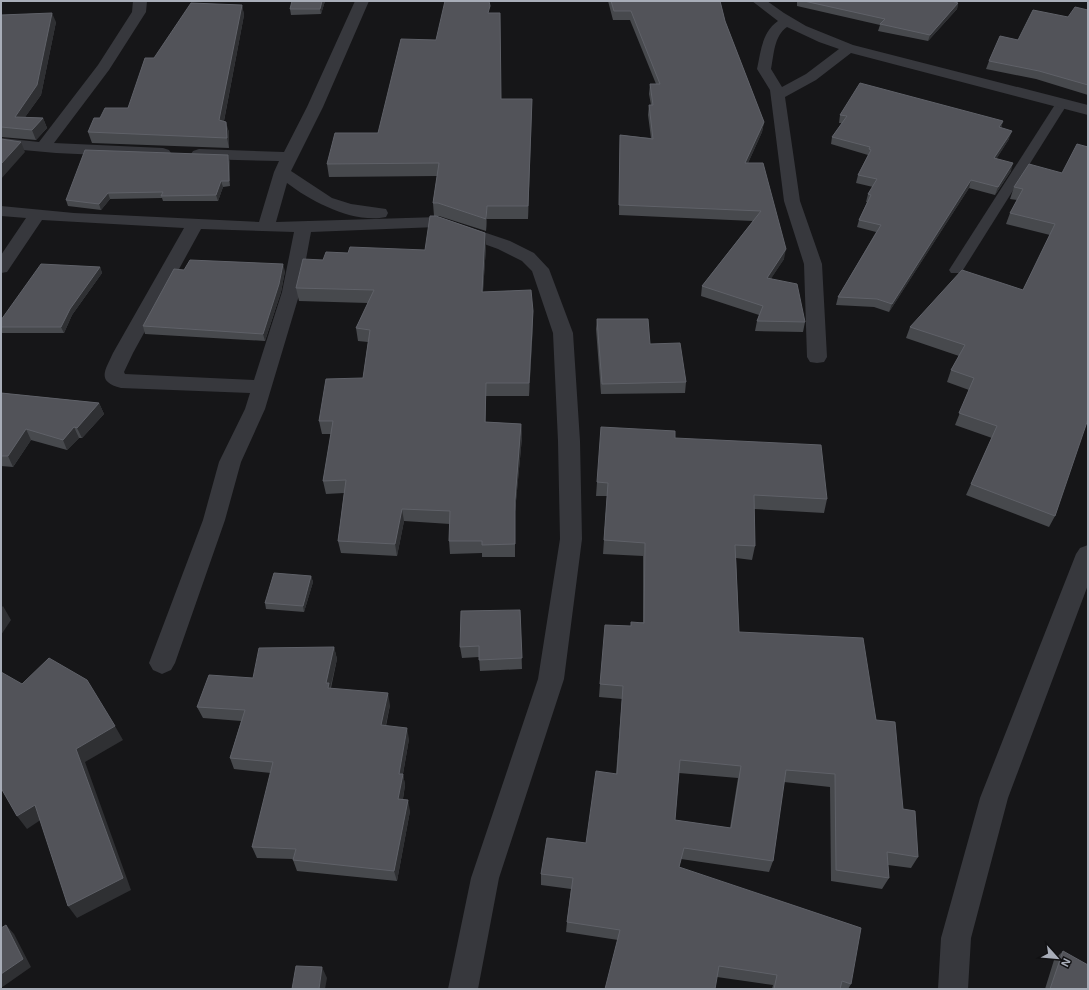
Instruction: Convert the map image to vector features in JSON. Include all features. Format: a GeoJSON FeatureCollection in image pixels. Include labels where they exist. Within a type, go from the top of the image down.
{"type":"FeatureCollection","features":[{"type":"Feature","properties":{"kind":"street"},"geometry":{"type":"LineString","coordinates":[[43,147],[104,67],[139,12],[140,1]]}},
{"type":"Feature","properties":{"kind":"street"},"geometry":{"type":"LineString","coordinates":[[266,227],[285,164],[314,107],[362,1]]}},
{"type":"Feature","properties":{"kind":"street"},"geometry":{"type":"LineString","coordinates":[[759,1],[772,13],[800,29],[849,48],[1088,110]]}},
{"type":"Feature","properties":{"kind":"street"},"geometry":{"type":"LineString","coordinates":[[787,21],[776,28],[770,40],[764,69],[778,95],[792,201],[813,264],[817,357]]}},
{"type":"Feature","properties":{"kind":"street"},"geometry":{"type":"LineString","coordinates":[[778,95],[811,77],[849,48]]}},
{"type":"Feature","properties":{"kind":"street"},"geometry":{"type":"LineString","coordinates":[[1,143],[43,147],[180,154],[285,164],[320,200],[340,208],[402,214],[439,222],[504,245],[528,257],[540,269],[563,333],[569,441],[571,539],[551,679],[485,878],[463,989]]}},
{"type":"Feature","properties":{"kind":"street"},"geometry":{"type":"LineString","coordinates":[[1,211],[37,215],[266,227],[439,222]]}},
{"type":"Feature","properties":{"kind":"street"},"geometry":{"type":"LineString","coordinates":[[1,268],[37,215]]}},
{"type":"Feature","properties":{"kind":"street"},"geometry":{"type":"LineString","coordinates":[[195,224],[123,353],[114,372],[114,377],[121,380],[130,381],[262,387]]}},
{"type":"Feature","properties":{"kind":"street"},"geometry":{"type":"LineString","coordinates":[[162,663],[214,520],[230,462],[255,409],[291,292],[296,260],[304,227]]}},
{"type":"Feature","properties":{"kind":"street"},"geometry":{"type":"LineString","coordinates":[[953,989],[956,938],[994,798],[1088,554]]}},
{"type":"Feature","properties":{"kind":"lane"},"geometry":{"type":"LineString","coordinates":[[956,270],[1062,103]]}},
{"type":"Feature","properties":{"kind":"building"},"geometry":{"type":"Polygon","coordinates":[[[292,1],[322,1],[320,9],[290,9],[292,1]]]}},
{"type":"Feature","properties":{"kind":"building"},"geometry":{"type":"Polygon","coordinates":[[[445,1],[489,1],[490,6],[488,13],[500,13],[501,99],[532,99],[528,206],[487,206],[486,219],[438,203],[433,203],[439,163],[327,164],[335,133],[378,133],[401,39],[436,40],[445,1]]]}},
{"type":"Feature","properties":{"kind":"building"},"geometry":{"type":"Polygon","coordinates":[[[611,1],[720,1],[725,21],[764,122],[745,163],[763,163],[786,249],[767,278],[797,284],[805,322],[757,321],[763,306],[702,286],[761,211],[619,205],[620,135],[653,139],[649,105],[653,105],[650,84],[660,84],[631,11],[614,11],[611,1]]]}},
{"type":"Feature","properties":{"kind":"building"},"geometry":{"type":"Polygon","coordinates":[[[804,1],[952,1],[958,3],[930,35],[880,24],[885,19],[804,1]]]}},
{"type":"Feature","properties":{"kind":"building"},"geometry":{"type":"Polygon","coordinates":[[[191,3],[242,5],[219,120],[226,122],[227,138],[88,132],[94,118],[100,118],[105,108],[128,108],[145,58],[154,58],[191,3]]]}},
{"type":"Feature","properties":{"kind":"building"},"geometry":{"type":"Polygon","coordinates":[[[1075,7],[1088,10],[1088,85],[1039,71],[989,61],[1000,36],[1018,40],[1033,10],[1068,17],[1075,7]]]}},
{"type":"Feature","properties":{"kind":"building"},"geometry":{"type":"Polygon","coordinates":[[[52,13],[37,85],[15,117],[43,118],[32,130],[1,127],[1,15],[52,13]]]}},
{"type":"Feature","properties":{"kind":"building"},"geometry":{"type":"Polygon","coordinates":[[[860,83],[1003,121],[999,127],[1012,131],[994,158],[1013,163],[998,187],[971,180],[892,304],[877,299],[838,297],[881,225],[859,220],[871,195],[868,194],[877,179],[858,175],[871,150],[869,149],[870,147],[832,137],[847,116],[840,115],[860,83]]]}},
{"type":"Feature","properties":{"kind":"building"},"geometry":{"type":"Polygon","coordinates":[[[1,139],[21,142],[1,164],[1,139]]]}},
{"type":"Feature","properties":{"kind":"building"},"geometry":{"type":"Polygon","coordinates":[[[1077,144],[1088,147],[1088,419],[1055,516],[971,484],[997,426],[959,413],[974,378],[951,370],[965,345],[910,327],[962,270],[1023,290],[1055,224],[1010,213],[1023,189],[1014,187],[1029,164],[1062,173],[1077,144]]]}},
{"type":"Feature","properties":{"kind":"building"},"geometry":{"type":"Polygon","coordinates":[[[85,150],[228,155],[229,181],[221,181],[216,195],[161,196],[163,192],[108,193],[99,204],[66,200],[85,150]]]}},
{"type":"Feature","properties":{"kind":"building"},"geometry":{"type":"Polygon","coordinates":[[[430,216],[436,216],[485,233],[482,292],[531,290],[533,311],[529,383],[486,383],[485,422],[521,424],[515,500],[515,544],[482,545],[482,541],[449,541],[450,511],[402,509],[395,544],[338,541],[346,480],[323,481],[333,421],[319,421],[326,379],[363,378],[370,330],[356,328],[374,290],[296,288],[303,259],[323,260],[326,252],[348,253],[350,247],[425,250],[430,216]]]}},
{"type":"Feature","properties":{"kind":"building"},"geometry":{"type":"Polygon","coordinates":[[[190,260],[283,264],[279,284],[263,334],[143,326],[174,269],[184,270],[190,260]]]}},
{"type":"Feature","properties":{"kind":"building"},"geometry":{"type":"Polygon","coordinates":[[[41,264],[100,267],[70,309],[61,327],[1,327],[1,320],[41,264]]]}},
{"type":"Feature","properties":{"kind":"building"},"geometry":{"type":"Polygon","coordinates":[[[597,319],[648,319],[650,344],[680,343],[686,382],[602,384],[597,319]]]}},
{"type":"Feature","properties":{"kind":"building"},"geometry":{"type":"Polygon","coordinates":[[[1,393],[99,403],[77,428],[74,427],[63,440],[26,429],[8,456],[1,456],[1,393]]]}},
{"type":"Feature","properties":{"kind":"building"},"geometry":{"type":"Polygon","coordinates":[[[601,427],[675,431],[675,438],[821,445],[827,499],[754,495],[755,546],[735,545],[739,632],[863,638],[876,720],[895,722],[903,809],[915,811],[918,857],[887,852],[889,878],[836,870],[835,774],[786,770],[773,861],[684,848],[679,867],[861,928],[851,984],[842,981],[840,989],[774,989],[777,975],[719,966],[715,989],[605,989],[620,930],[567,922],[573,878],[541,874],[547,838],[586,843],[596,771],[617,774],[623,686],[600,684],[605,625],[631,626],[631,622],[644,623],[645,543],[604,540],[608,483],[597,482],[601,427]],[[680,760],[675,820],[731,828],[741,766],[680,760]]]}},
{"type":"Feature","properties":{"kind":"building"},"geometry":{"type":"Polygon","coordinates":[[[274,573],[311,576],[303,606],[265,603],[274,573]]]}},
{"type":"Feature","properties":{"kind":"building"},"geometry":{"type":"Polygon","coordinates":[[[520,610],[522,658],[479,660],[479,646],[460,647],[461,611],[520,610]]]}},
{"type":"Feature","properties":{"kind":"building"},"geometry":{"type":"Polygon","coordinates":[[[334,647],[326,683],[329,683],[328,688],[388,693],[381,725],[407,728],[399,774],[403,774],[398,799],[408,800],[394,871],[293,860],[296,849],[252,847],[273,762],[230,758],[245,710],[197,707],[209,675],[253,678],[259,648],[334,647]]]}},
{"type":"Feature","properties":{"kind":"building"},"geometry":{"type":"Polygon","coordinates":[[[49,658],[87,680],[115,726],[76,749],[123,878],[68,906],[35,805],[17,816],[1,788],[1,672],[22,684],[49,658]]]}},
{"type":"Feature","properties":{"kind":"building"},"geometry":{"type":"Polygon","coordinates":[[[6,925],[23,959],[1,974],[1,928],[6,925]]]}},
{"type":"Feature","properties":{"kind":"building"},"geometry":{"type":"Polygon","coordinates":[[[1063,951],[1088,965],[1088,989],[1050,989],[1063,951]]]}},
{"type":"Feature","properties":{"kind":"building"},"geometry":{"type":"Polygon","coordinates":[[[296,966],[322,967],[319,989],[292,989],[296,966]]]}}]}
